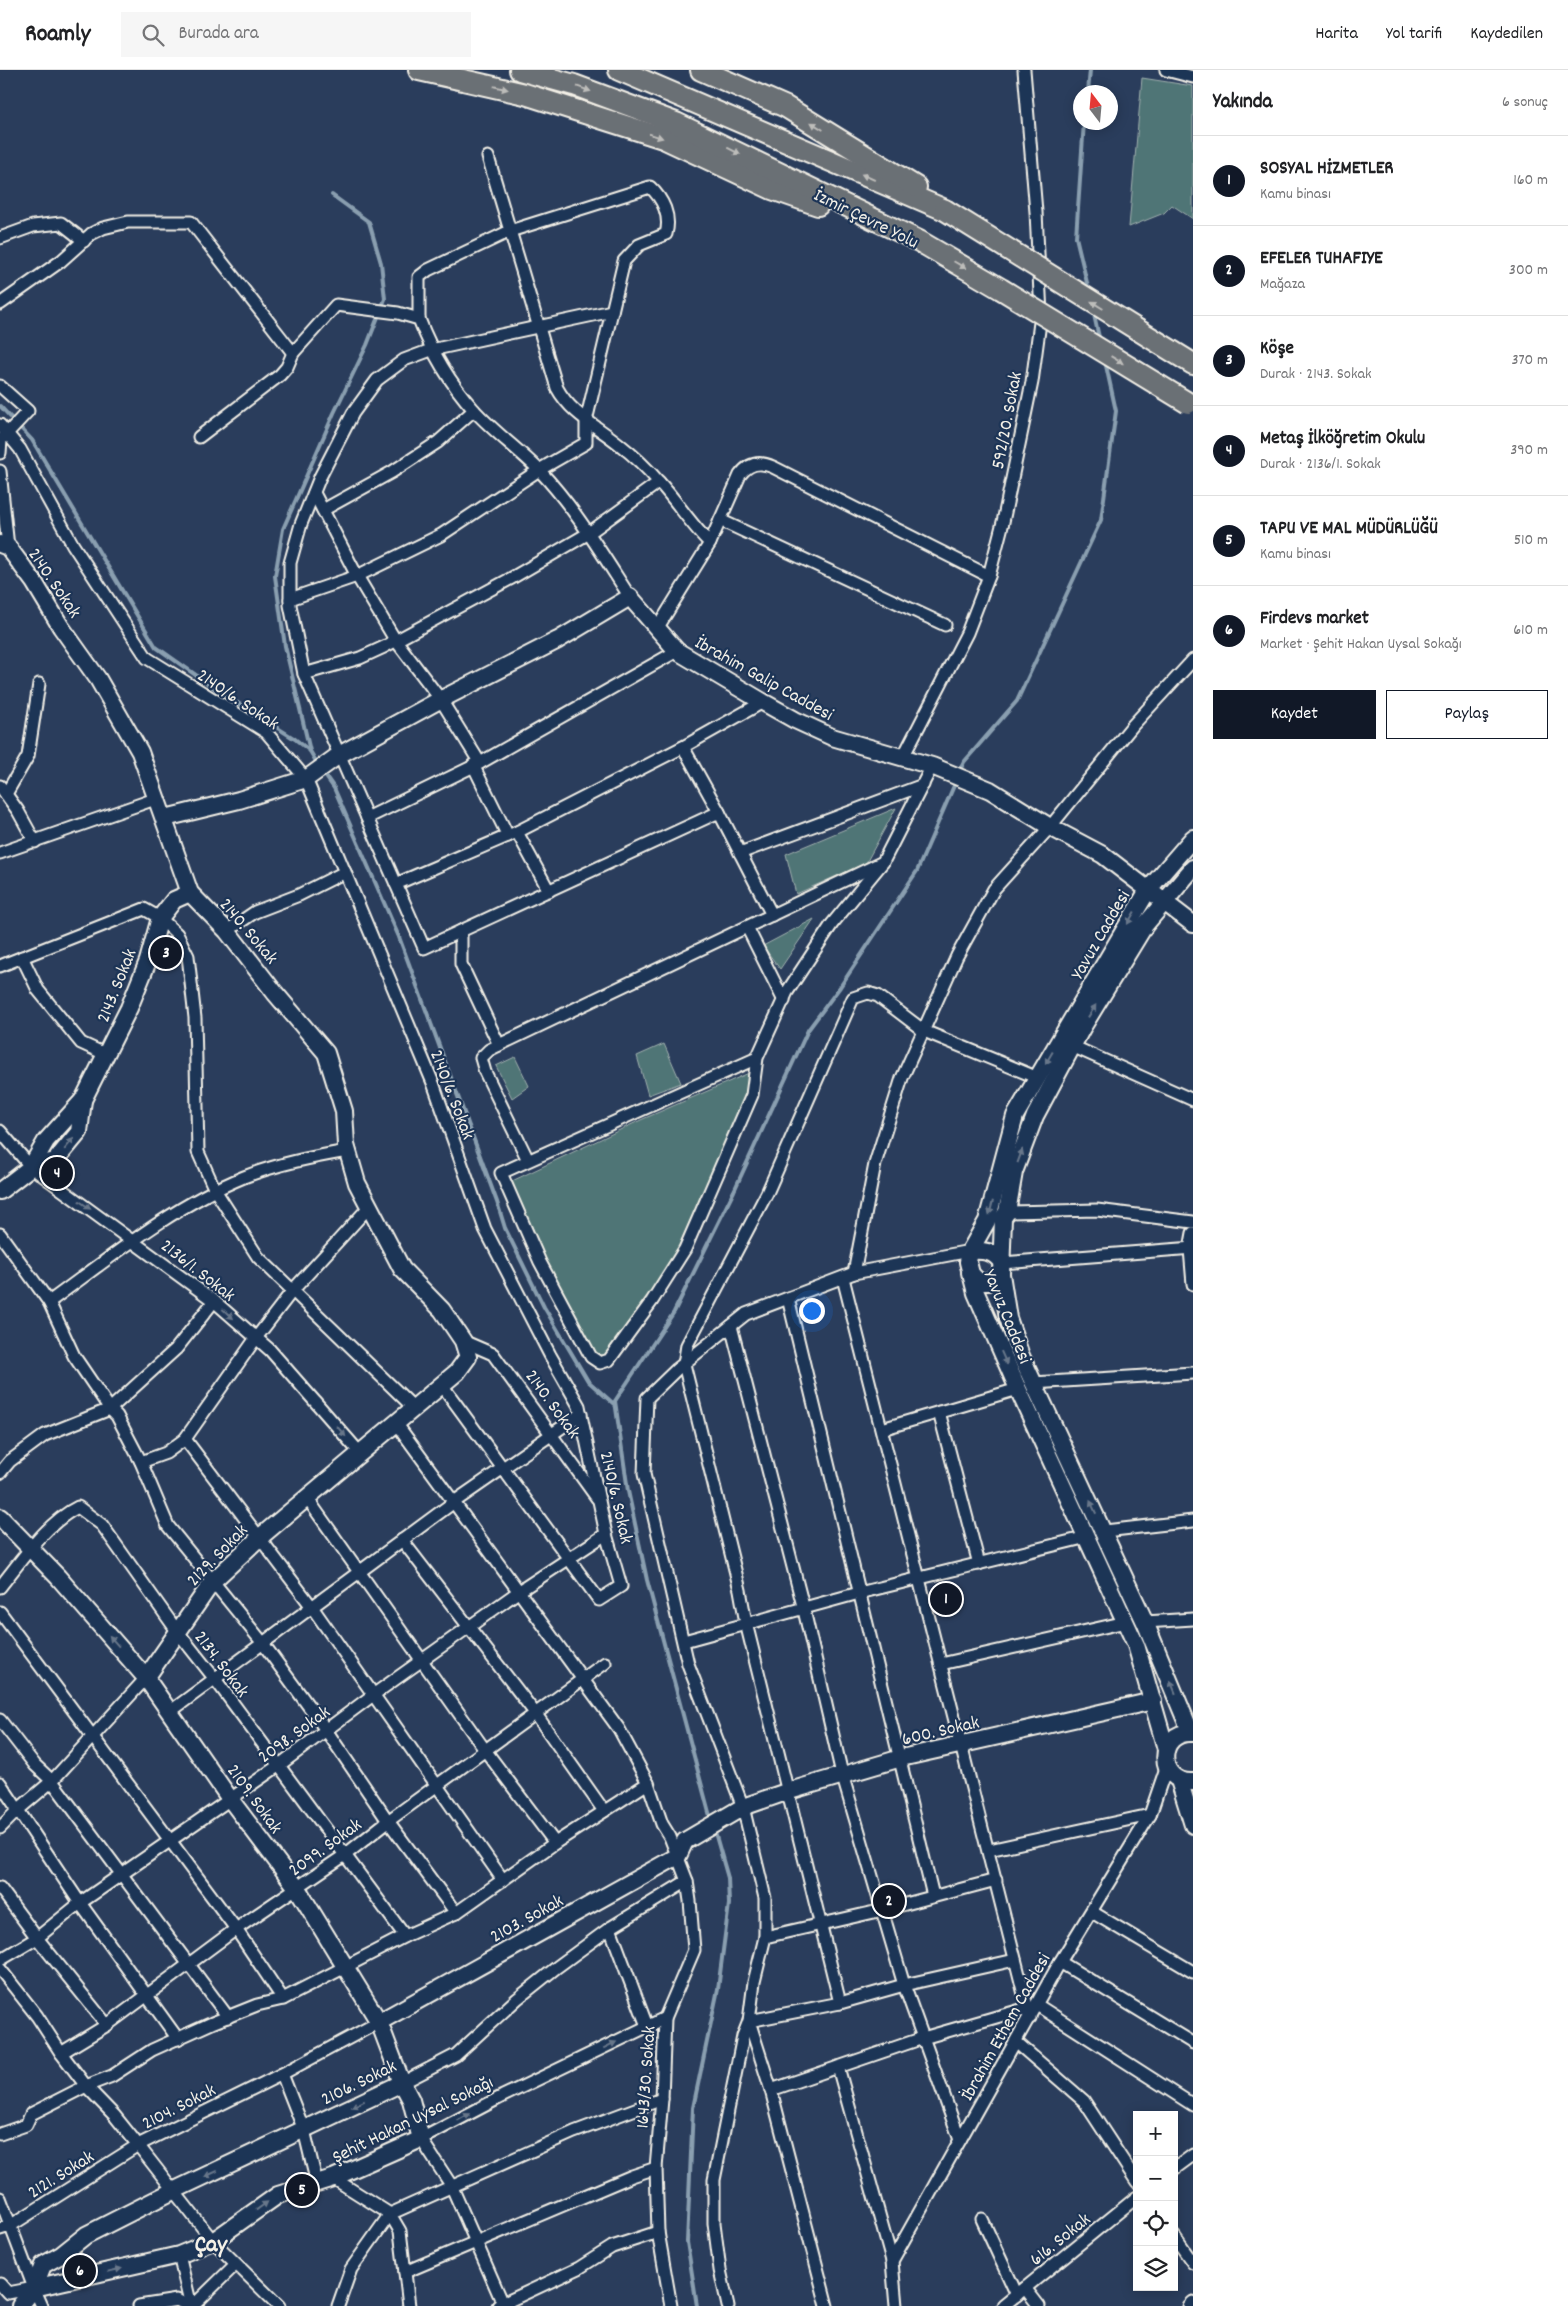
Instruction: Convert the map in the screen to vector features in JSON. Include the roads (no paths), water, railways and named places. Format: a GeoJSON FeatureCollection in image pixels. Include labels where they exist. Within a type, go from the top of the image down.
{"type":"FeatureCollection","features":[{"type":"Feature","properties":{"kind":"highway"},"geometry":{"type":"LineString","coordinates":[[419,70],[525,94],[663,138],[772,189],[919,241]]}},
{"type":"Feature","properties":{"kind":"highway","name":"İzmir Çevre Yolu"},"geometry":{"type":"LineString","coordinates":[[520,70],[574,86],[676,123],[919,241],[1191,405]]}},
{"type":"Feature","properties":{"kind":"highway","name":"İzmir Çevre Yolu"},"geometry":{"type":"LineString","coordinates":[[619,70],[945,210],[1193,364]]}},
{"type":"Feature","properties":{"kind":"highway"},"geometry":{"type":"LineString","coordinates":[[701,70],[786,107],[913,184],[945,210]]}},
{"type":"Feature","properties":{"kind":"main road","name":"2140. Sokak"},"geometry":{"type":"LineString","coordinates":[[4,545],[34,582],[61,627],[98,679],[140,752],[158,798],[190,893],[227,931],[275,993],[326,1053],[344,1111],[348,1151],[357,1183],[402,1270],[442,1310],[463,1341],[468,1357]]}},
{"type":"Feature","properties":{"kind":"main road"},"geometry":{"type":"LineString","coordinates":[[165,818],[239,800],[306,779],[339,755],[558,640],[630,597]]}},
{"type":"Feature","properties":{"kind":"main road","name":"İbrahim Galip Caddesi"},"geometry":{"type":"LineString","coordinates":[[630,597],[677,650],[763,702],[795,720],[832,737],[904,757],[990,790],[1050,827],[1104,856],[1193,924]]}},
{"type":"Feature","properties":{"kind":"main road","name":"Yavuz Caddesi"},"geometry":{"type":"LineString","coordinates":[[1166,1768],[1164,1758],[1166,1749],[1136,1645],[1018,1389],[976,1293],[968,1262],[970,1251],[987,1221],[1015,1116],[1148,890],[1193,838]]}},
{"type":"Feature","properties":{"kind":"main road","name":"Yavuz Caddesi"},"geometry":{"type":"LineString","coordinates":[[1192,1733],[1145,1622],[1021,1356],[1008,1318],[1001,1268],[1003,1218],[1007,1212],[1014,1172],[1035,1116],[1072,1046],[1145,925],[1193,868]]}},
{"type":"Feature","properties":{"kind":"main road","name":"2143. Sokak"},"geometry":{"type":"LineString","coordinates":[[0,1191],[32,1166],[46,1141],[83,1100],[129,1008],[148,960],[160,918],[174,900],[190,893]]}},
{"type":"Feature","properties":{"kind":"main road"},"geometry":{"type":"LineString","coordinates":[[970,1251],[990,1252],[997,1256],[1001,1268],[989,1282],[979,1282],[970,1273]]}},
{"type":"Feature","properties":{"kind":"main road","name":"2129. Sokak"},"geometry":{"type":"LineString","coordinates":[[146,1678],[213,1581],[259,1538],[415,1409],[457,1372],[468,1357]]}},
{"type":"Feature","properties":{"kind":"main road","name":"2109. Sokak"},"geometry":{"type":"LineString","coordinates":[[0,1517],[58,1577],[146,1678],[171,1711],[230,1799],[298,1888],[347,1966],[379,2022],[402,2083],[411,2100],[421,2139]]}},
{"type":"Feature","properties":{"kind":"main road","name":"600. Sokak"},"geometry":{"type":"LineString","coordinates":[[678,1856],[686,1841],[741,1808],[786,1792],[901,1758],[1153,1700]]}},
{"type":"Feature","properties":{"kind":"main road"},"geometry":{"type":"LineString","coordinates":[[1166,1749],[1176,1737],[1192,1733]]}},
{"type":"Feature","properties":{"kind":"main road"},"geometry":{"type":"LineString","coordinates":[[1166,1768],[1186,1781],[1193,1825]]}},
{"type":"Feature","properties":{"kind":"main road","name":"2103. Sokak"},"geometry":{"type":"LineString","coordinates":[[379,2022],[678,1856]]}},
{"type":"Feature","properties":{"kind":"main road","name":"2106. Sokak"},"geometry":{"type":"LineString","coordinates":[[20,2306],[34,2288],[43,2265],[61,2255],[86,2235],[175,2190],[402,2083]]}},
{"type":"Feature","properties":{"kind":"main road","name":"Şehit Hakan Uysal Sokağı"},"geometry":{"type":"LineString","coordinates":[[34,2288],[179,2255],[213,2241],[278,2195],[333,2178],[421,2139]]}},
{"type":"Feature","properties":{"kind":"street","name":"592/20. Sokak"},"geometry":{"type":"LineString","coordinates":[[904,757],[967,633],[989,576],[1026,410],[1040,315],[1036,212],[1024,70]]}},
{"type":"Feature","properties":{"kind":"street"},"geometry":{"type":"LineString","coordinates":[[1166,70],[1193,77]]}},
{"type":"Feature","properties":{"kind":"street"},"geometry":{"type":"LineString","coordinates":[[488,157],[557,388],[565,402],[586,421],[620,444],[659,482],[692,526],[710,543]]}},
{"type":"Feature","properties":{"kind":"street"},"geometry":{"type":"LineString","coordinates":[[290,599],[357,576],[441,535],[539,470],[586,443],[586,421],[624,261],[639,245],[666,234],[669,223],[662,202],[650,187],[510,231],[428,270],[419,277],[419,319],[431,350],[447,376],[474,410],[539,470],[589,533],[630,597]]}},
{"type":"Feature","properties":{"kind":"street"},"geometry":{"type":"LineString","coordinates":[[0,304],[61,261],[76,245],[102,228],[128,222],[191,222],[293,353]]}},
{"type":"Feature","properties":{"kind":"street"},"geometry":{"type":"LineString","coordinates":[[0,238],[33,226],[61,223],[84,241]]}},
{"type":"Feature","properties":{"kind":"street"},"geometry":{"type":"LineString","coordinates":[[199,437],[280,375],[287,367],[293,353],[336,305],[398,313],[419,319]]}},
{"type":"Feature","properties":{"kind":"street"},"geometry":{"type":"LineString","coordinates":[[612,311],[431,350],[404,360],[377,380],[353,413],[314,493],[301,524],[290,563],[290,599],[304,674],[424,948],[719,812]]}},
{"type":"Feature","properties":{"kind":"street"},"geometry":{"type":"LineString","coordinates":[[0,386],[28,411],[4,428],[0,453]]}},
{"type":"Feature","properties":{"kind":"street"},"geometry":{"type":"LineString","coordinates":[[323,510],[392,472],[438,442],[474,410]]}},
{"type":"Feature","properties":{"kind":"street","name":"2140/6. Sokak"},"geometry":{"type":"LineString","coordinates":[[4,428],[20,448],[73,545],[147,658],[266,732],[306,779],[433,1083],[484,1229],[581,1414],[606,1534],[621,1586],[599,1600],[442,1385]]}},
{"type":"Feature","properties":{"kind":"street"},"geometry":{"type":"LineString","coordinates":[[658,627],[710,543],[744,470],[756,463],[766,463],[989,576]]}},
{"type":"Feature","properties":{"kind":"street"},"geometry":{"type":"LineString","coordinates":[[0,470],[4,545]]}},
{"type":"Feature","properties":{"kind":"street"},"geometry":{"type":"LineString","coordinates":[[304,674],[360,658],[396,641],[510,579],[589,533],[659,482]]}},
{"type":"Feature","properties":{"kind":"street"},"geometry":{"type":"LineString","coordinates":[[314,493],[357,576],[396,641],[441,700],[513,834],[549,891]]}},
{"type":"Feature","properties":{"kind":"street"},"geometry":{"type":"LineString","coordinates":[[720,520],[945,626]]}},
{"type":"Feature","properties":{"kind":"street"},"geometry":{"type":"LineString","coordinates":[[367,818],[477,764],[677,650]]}},
{"type":"Feature","properties":{"kind":"street"},"geometry":{"type":"LineString","coordinates":[[854,1273],[875,1164],[902,1078],[957,956],[994,889],[1050,827],[1133,725],[1192,664]]}},
{"type":"Feature","properties":{"kind":"street"},"geometry":{"type":"LineString","coordinates":[[35,842],[18,811],[3,790],[28,756],[39,684]]}},
{"type":"Feature","properties":{"kind":"street"},"geometry":{"type":"LineString","coordinates":[[396,884],[513,834],[683,747],[763,702]]}},
{"type":"Feature","properties":{"kind":"street"},"geometry":{"type":"LineString","coordinates":[[683,747],[772,915]]}},
{"type":"Feature","properties":{"kind":"street"},"geometry":{"type":"LineString","coordinates":[[757,1058],[501,1173],[540,1262],[590,1357],[600,1363],[609,1360],[652,1301],[685,1249],[752,1095],[757,1058],[784,1001],[832,924],[883,862],[923,785],[939,769]]}},
{"type":"Feature","properties":{"kind":"street"},"geometry":{"type":"LineString","coordinates":[[740,853],[923,785]]}},
{"type":"Feature","properties":{"kind":"street"},"geometry":{"type":"LineString","coordinates":[[0,853],[158,798]]}},
{"type":"Feature","properties":{"kind":"street"},"geometry":{"type":"LineString","coordinates":[[528,1160],[484,1072],[482,1058],[488,1050],[883,862]]}},
{"type":"Feature","properties":{"kind":"street"},"geometry":{"type":"LineString","coordinates":[[227,931],[255,912],[299,895],[345,872]]}},
{"type":"Feature","properties":{"kind":"street"},"geometry":{"type":"LineString","coordinates":[[0,966],[144,909],[160,918],[177,934],[188,956],[195,1018],[198,1152],[215,1190],[258,1257],[415,1409]]}},
{"type":"Feature","properties":{"kind":"street"},"geometry":{"type":"LineString","coordinates":[[747,927],[784,1001]]}},
{"type":"Feature","properties":{"kind":"street"},"geometry":{"type":"LineString","coordinates":[[461,931],[461,964],[499,1045]]}},
{"type":"Feature","properties":{"kind":"street"},"geometry":{"type":"LineString","coordinates":[[22,957],[38,990],[81,1043],[107,1055]]}},
{"type":"Feature","properties":{"kind":"street"},"geometry":{"type":"LineString","coordinates":[[840,2003],[786,1792],[740,1590],[684,1364],[686,1345],[767,1193],[853,998],[868,993],[878,996],[924,1031],[1038,1078]]}},
{"type":"Feature","properties":{"kind":"street"},"geometry":{"type":"LineString","coordinates":[[1072,1046],[1193,1100]]}},
{"type":"Feature","properties":{"kind":"street","name":"2136/1. Sokak"},"geometry":{"type":"LineString","coordinates":[[0,1131],[32,1166],[214,1301],[270,1350],[360,1453]]}},
{"type":"Feature","properties":{"kind":"street"},"geometry":{"type":"LineString","coordinates":[[50,1302],[133,1240],[215,1190],[245,1176],[289,1163],[348,1151]]}},
{"type":"Feature","properties":{"kind":"street"},"geometry":{"type":"LineString","coordinates":[[141,1462],[166,1453],[185,1439],[256,1338],[293,1290],[369,1206]]}},
{"type":"Feature","properties":{"kind":"street"},"geometry":{"type":"LineString","coordinates":[[1007,1212],[1097,1210],[1193,1222]]}},
{"type":"Feature","properties":{"kind":"street"},"geometry":{"type":"LineString","coordinates":[[1193,1233],[1193,1284]]}},
{"type":"Feature","properties":{"kind":"street"},"geometry":{"type":"LineString","coordinates":[[0,1234],[50,1302],[74,1356],[110,1409],[117,1416],[141,1462],[168,1526],[262,1642],[326,1730],[388,1821],[456,1913]]}},
{"type":"Feature","properties":{"kind":"street"},"geometry":{"type":"LineString","coordinates":[[1001,1268],[1192,1248]]}},
{"type":"Feature","properties":{"kind":"street"},"geometry":{"type":"LineString","coordinates":[[728,2306],[720,2270],[714,2223],[714,2180],[743,2036],[749,2021],[754,1982],[765,1937],[765,1898],[741,1808],[688,1664],[644,1474],[647,1398],[676,1369],[746,1314],[854,1273],[970,1251]]}},
{"type":"Feature","properties":{"kind":"street"},"geometry":{"type":"LineString","coordinates":[[843,1278],[920,1579],[921,1591],[989,1850],[1015,1960],[1032,2010],[1193,2105]]}},
{"type":"Feature","properties":{"kind":"street"},"geometry":{"type":"LineString","coordinates":[[788,1298],[933,1896]]}},
{"type":"Feature","properties":{"kind":"street"},"geometry":{"type":"LineString","coordinates":[[0,1473],[10,1461],[46,1435],[110,1409],[176,1349],[214,1301]]}},
{"type":"Feature","properties":{"kind":"street"},"geometry":{"type":"LineString","coordinates":[[731,1326],[804,1610],[842,1774],[884,1910],[904,1985],[960,2140]]}},
{"type":"Feature","properties":{"kind":"street","name":"2140. Sokak"},"geometry":{"type":"LineString","coordinates":[[463,1341],[493,1354],[601,1503]]}},
{"type":"Feature","properties":{"kind":"street"},"geometry":{"type":"LineString","coordinates":[[1033,1382],[1193,1373]]}},
{"type":"Feature","properties":{"kind":"street"},"geometry":{"type":"LineString","coordinates":[[882,1429],[1018,1389]]}},
{"type":"Feature","properties":{"kind":"street"},"geometry":{"type":"LineString","coordinates":[[939,1412],[979,1564]]}},
{"type":"Feature","properties":{"kind":"street"},"geometry":{"type":"LineString","coordinates":[[171,1711],[454,1502],[581,1414]]}},
{"type":"Feature","properties":{"kind":"street","name":"1643/30. Sokak"},"geometry":{"type":"LineString","coordinates":[[396,1423],[619,1729],[648,1783],[662,1824],[678,1856],[687,1881],[694,1950],[665,2018],[662,2099],[656,2168],[658,2232],[671,2306]]}},
{"type":"Feature","properties":{"kind":"street"},"geometry":{"type":"LineString","coordinates":[[185,1439],[312,1607],[503,1880]]}},
{"type":"Feature","properties":{"kind":"street"},"geometry":{"type":"LineString","coordinates":[[307,1498],[484,1750],[555,1843]]}},
{"type":"Feature","properties":{"kind":"street","name":"2134. Sokak"},"geometry":{"type":"LineString","coordinates":[[0,1587],[30,1550],[65,1514],[78,1507],[102,1525],[177,1631],[215,1679],[405,1936]]}},
{"type":"Feature","properties":{"kind":"street"},"geometry":{"type":"LineString","coordinates":[[1110,1545],[1105,1531],[1193,1521]]}},
{"type":"Feature","properties":{"kind":"street","name":"2098. Sokak"},"geometry":{"type":"LineString","coordinates":[[0,1960],[37,1938],[80,1903],[278,1766],[373,1695],[518,1592],[606,1534]]}},
{"type":"Feature","properties":{"kind":"street"},"geometry":{"type":"LineString","coordinates":[[684,1641],[746,1623],[804,1610],[859,1593],[1087,1537]]}},
{"type":"Feature","properties":{"kind":"street"},"geometry":{"type":"LineString","coordinates":[[402,1540],[535,1713],[604,1811]]}},
{"type":"Feature","properties":{"kind":"street"},"geometry":{"type":"LineString","coordinates":[[0,1612],[236,1929],[283,1999]]}},
{"type":"Feature","properties":{"kind":"street"},"geometry":{"type":"LineString","coordinates":[[1145,1622],[1193,1619]]}},
{"type":"Feature","properties":{"kind":"street"},"geometry":{"type":"LineString","coordinates":[[941,1664],[1126,1622]]}},
{"type":"Feature","properties":{"kind":"street","name":"2099. Sokak"},"geometry":{"type":"LineString","coordinates":[[61,2053],[107,2025],[236,1929],[345,1855],[437,1784],[605,1663]]}},
{"type":"Feature","properties":{"kind":"street","name":"2129. Sokak"},"geometry":{"type":"LineString","coordinates":[[0,1828],[52,1781],[146,1678]]}},
{"type":"Feature","properties":{"kind":"street"},"geometry":{"type":"LineString","coordinates":[[0,1720],[35,1765],[52,1781],[228,2017]]}},
{"type":"Feature","properties":{"kind":"street","name":"İbrahim Ethem Caddesi"},"geometry":{"type":"LineString","coordinates":[[892,2261],[1016,2042],[1032,2010],[1150,1815],[1166,1768]]}},
{"type":"Feature","properties":{"kind":"street"},"geometry":{"type":"LineString","coordinates":[[0,1783],[80,1903],[178,2039]]}},
{"type":"Feature","properties":{"kind":"street"},"geometry":{"type":"LineString","coordinates":[[0,2134],[26,2125],[31,2114],[86,2086],[112,2076],[152,2050],[257,2005],[283,1999],[405,1936],[456,1913],[555,1843],[648,1783]]}},
{"type":"Feature","properties":{"kind":"street"},"geometry":{"type":"LineString","coordinates":[[989,1850],[1150,1815]]}},
{"type":"Feature","properties":{"kind":"street"},"geometry":{"type":"LineString","coordinates":[[765,1937],[884,1910],[996,1880]]}},
{"type":"Feature","properties":{"kind":"street","name":"2106. Sokak"},"geometry":{"type":"LineString","coordinates":[[402,2083],[456,2055],[517,1999],[610,1928],[687,1881]]}},
{"type":"Feature","properties":{"kind":"street"},"geometry":{"type":"LineString","coordinates":[[0,1888],[37,1938],[107,2025]]}},
{"type":"Feature","properties":{"kind":"street"},"geometry":{"type":"LineString","coordinates":[[1092,1912],[1193,1972]]}},
{"type":"Feature","properties":{"kind":"street"},"geometry":{"type":"LineString","coordinates":[[610,1928],[647,2026]]}},
{"type":"Feature","properties":{"kind":"street"},"geometry":{"type":"LineString","coordinates":[[749,2021],[840,2003],[904,1985],[1015,1960]]}},
{"type":"Feature","properties":{"kind":"street"},"geometry":{"type":"LineString","coordinates":[[1060,1962],[1193,2043]]}},
{"type":"Feature","properties":{"kind":"street","name":"2104. Sokak"},"geometry":{"type":"LineString","coordinates":[[0,1969],[38,2016],[61,2053],[86,2086],[114,2115],[138,2145],[282,2074],[379,2022]]}},
{"type":"Feature","properties":{"kind":"street"},"geometry":{"type":"LineString","coordinates":[[771,2090],[923,2038],[1032,2010]]}},
{"type":"Feature","properties":{"kind":"street","name":"Şehit Hakan Uysal Sokağı"},"geometry":{"type":"LineString","coordinates":[[421,2139],[503,2096],[665,2018]]}},
{"type":"Feature","properties":{"kind":"street"},"geometry":{"type":"LineString","coordinates":[[749,2021],[771,2090],[827,2306]]}},
{"type":"Feature","properties":{"kind":"street"},"geometry":{"type":"LineString","coordinates":[[1016,2042],[1084,2100],[1133,2176]]}},
{"type":"Feature","properties":{"kind":"street"},"geometry":{"type":"LineString","coordinates":[[838,2067],[892,2261],[896,2306]]}},
{"type":"Feature","properties":{"kind":"street"},"geometry":{"type":"LineString","coordinates":[[282,2074],[304,2130],[317,2184]]}},
{"type":"Feature","properties":{"kind":"street"},"geometry":{"type":"LineString","coordinates":[[338,2306],[351,2269],[390,2214],[574,2132],[662,2099]]}},
{"type":"Feature","properties":{"kind":"street"},"geometry":{"type":"LineString","coordinates":[[421,2139],[451,2186],[501,2305],[579,2268],[612,2247],[658,2232]]}},
{"type":"Feature","properties":{"kind":"street"},"geometry":{"type":"LineString","coordinates":[[138,2145],[213,2241],[279,2306]]}},
{"type":"Feature","properties":{"kind":"street","name":"2121. Sokak"},"geometry":{"type":"LineString","coordinates":[[5,2228],[138,2145]]}},
{"type":"Feature","properties":{"kind":"street"},"geometry":{"type":"LineString","coordinates":[[1178,2166],[1193,2155]]}},
{"type":"Feature","properties":{"kind":"street"},"geometry":{"type":"LineString","coordinates":[[405,2272],[632,2176],[656,2168]]}},
{"type":"Feature","properties":{"kind":"street"},"geometry":{"type":"LineString","coordinates":[[333,2178],[390,2214],[400,2231],[410,2306]]}},
{"type":"Feature","properties":{"kind":"street"},"geometry":{"type":"LineString","coordinates":[[0,2198],[5,2228],[42,2306]]}},
{"type":"Feature","properties":{"kind":"street","name":"616. Sokak"},"geometry":{"type":"LineString","coordinates":[[1003,2306],[1133,2200]]}},
{"type":"Feature","properties":{"kind":"street"},"geometry":{"type":"LineString","coordinates":[[982,2219],[1021,2292],[1039,2306]]}},
{"type":"Feature","properties":{"kind":"street"},"geometry":{"type":"LineString","coordinates":[[1178,2242],[1193,2263]]}},
{"type":"Feature","properties":{"kind":"street"},"geometry":{"type":"LineString","coordinates":[[179,2255],[191,2306]]}},
{"type":"Feature","properties":{"kind":"street"},"geometry":{"type":"LineString","coordinates":[[191,2306],[236,2264]]}},
{"type":"Feature","properties":{"kind":"street"},"geometry":{"type":"LineString","coordinates":[[0,2284],[8,2292],[34,2288]]}},
{"type":"Feature","properties":{"kind":"street"},"geometry":{"type":"LineString","coordinates":[[139,2306],[177,2300],[191,2306]]}},
{"type":"Feature","properties":{"kind":"street"},"geometry":{"type":"LineString","coordinates":[[1189,2306],[1193,2302]]}},
{"type":"Feature","properties":{"kind":"waterway"},"geometry":{"type":"LineString","coordinates":[[1089,85],[1090,70]]}},
{"type":"Feature","properties":{"kind":"waterway"},"geometry":{"type":"LineString","coordinates":[[1083,130],[1076,237],[1089,291]]}},
{"type":"Feature","properties":{"kind":"waterway"},"geometry":{"type":"LineString","coordinates":[[310,751],[285,646],[275,576],[283,529],[334,413],[367,345],[385,299],[381,263],[369,222],[332,195]]}},
{"type":"Feature","properties":{"kind":"waterway"},"geometry":{"type":"LineString","coordinates":[[1093,310],[1100,342]]}},
{"type":"Feature","properties":{"kind":"waterway"},"geometry":{"type":"LineString","coordinates":[[959,772],[964,762],[1017,701],[1101,520],[1116,411],[1105,361]]}},
{"type":"Feature","properties":{"kind":"waterway"},"geometry":{"type":"LineString","coordinates":[[0,406],[32,440],[156,647],[217,690],[295,739],[310,751],[318,765]]}},
{"type":"Feature","properties":{"kind":"waterway"},"geometry":{"type":"LineString","coordinates":[[322,771],[334,788],[399,937],[505,1228],[544,1307],[588,1381],[615,1405]]}},
{"type":"Feature","properties":{"kind":"waterway"},"geometry":{"type":"LineString","coordinates":[[711,1820],[647,1580],[628,1491],[615,1401],[674,1312],[734,1191],[808,1030],[840,987],[917,871],[956,781]]}},
{"type":"Feature","properties":{"kind":"waterway"},"geometry":{"type":"LineString","coordinates":[[697,2306],[687,2242],[693,2108],[718,1989],[729,1904],[728,1878],[714,1829]]}},
{"type":"Feature","properties":{"kind":"place","name":"Köşe"},"geometry":{"type":"Point","coordinates":[166,953]}},
{"type":"Feature","properties":{"kind":"place","name":"Metaş İlköğretim Okulu"},"geometry":{"type":"Point","coordinates":[57,1173]}},
{"type":"Feature","properties":{"kind":"place","name":"SOSYAL HİZMETLER"},"geometry":{"type":"Point","coordinates":[946,1599]}},
{"type":"Feature","properties":{"kind":"place","name":"EFELER TUHAFIYE"},"geometry":{"type":"Point","coordinates":[889,1901]}},
{"type":"Feature","properties":{"kind":"place","name":"TAPU VE MAL MÜDÜRLÜĞÜ"},"geometry":{"type":"Point","coordinates":[302,2190]}},
{"type":"Feature","properties":{"kind":"place","name":"Firdevs market"},"geometry":{"type":"Point","coordinates":[80,2271]}},
{"type":"Feature","properties":{"kind":"district","name":"Çay"},"geometry":{"type":"Point","coordinates":[211,2243]}}]}
